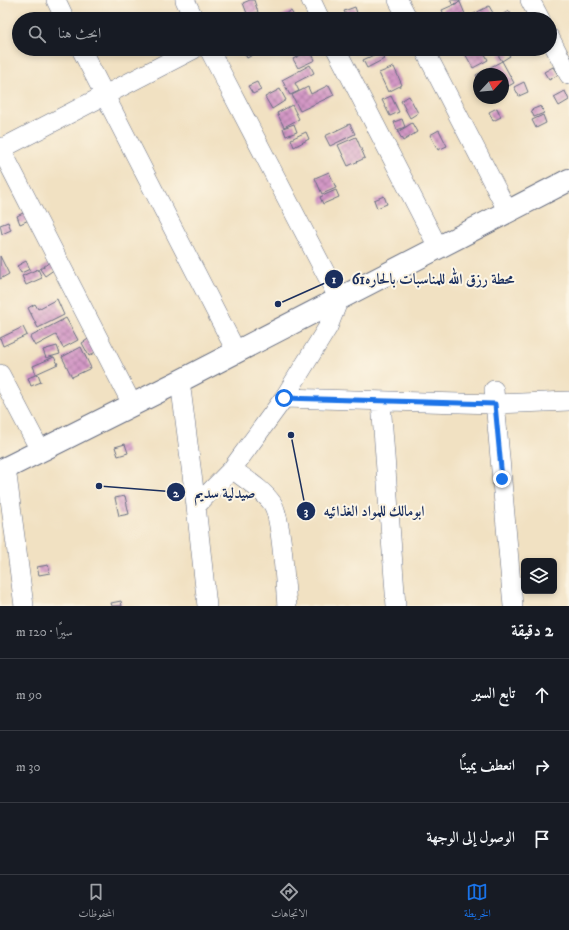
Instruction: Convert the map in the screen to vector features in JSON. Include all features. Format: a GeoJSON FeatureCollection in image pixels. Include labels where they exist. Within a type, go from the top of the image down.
{"type":"FeatureCollection","features":[{"type":"Feature","properties":{"kind":"main road"},"geometry":{"type":"LineString","coordinates":[[3,469],[180,381],[569,180]]}},
{"type":"Feature","properties":{"kind":"street"},"geometry":{"type":"LineString","coordinates":[[56,0],[62,12]]}},
{"type":"Feature","properties":{"kind":"street"},"geometry":{"type":"LineString","coordinates":[[185,0],[191,12]]}},
{"type":"Feature","properties":{"kind":"street"},"geometry":{"type":"LineString","coordinates":[[311,0],[317,12]]}},
{"type":"Feature","properties":{"kind":"street"},"geometry":{"type":"LineString","coordinates":[[398,0],[404,12]]}},
{"type":"Feature","properties":{"kind":"street"},"geometry":{"type":"LineString","coordinates":[[530,0],[536,12]]}},
{"type":"Feature","properties":{"kind":"street"},"geometry":{"type":"LineString","coordinates":[[557,52],[569,75]]}},
{"type":"Feature","properties":{"kind":"street"},"geometry":{"type":"LineString","coordinates":[[85,56],[236,351]]}},
{"type":"Feature","properties":{"kind":"street"},"geometry":{"type":"LineString","coordinates":[[132,404],[1,148],[180,56]]}},
{"type":"Feature","properties":{"kind":"street"},"geometry":{"type":"LineString","coordinates":[[196,506],[232,469],[284,398],[328,327],[339,299],[213,56]]}},
{"type":"Feature","properties":{"kind":"street"},"geometry":{"type":"LineString","coordinates":[[340,56],[438,248]]}},
{"type":"Feature","properties":{"kind":"street"},"geometry":{"type":"LineString","coordinates":[[428,56],[508,212]]}},
{"type":"Feature","properties":{"kind":"street"},"geometry":{"type":"LineString","coordinates":[[0,374],[40,450]]}},
{"type":"Feature","properties":{"kind":"street"},"geometry":{"type":"LineString","coordinates":[[180,381],[207,606]]}},
{"type":"Feature","properties":{"kind":"street"},"geometry":{"type":"LineString","coordinates":[[284,398],[381,402],[494,397],[569,401]]}},
{"type":"Feature","properties":{"kind":"street"},"geometry":{"type":"LineString","coordinates":[[494,397],[513,606]]}},
{"type":"Feature","properties":{"kind":"street"},"geometry":{"type":"LineString","coordinates":[[381,402],[396,606]]}},
{"type":"Feature","properties":{"kind":"street"},"geometry":{"type":"LineString","coordinates":[[3,469],[24,606]]}},
{"type":"Feature","properties":{"kind":"street"},"geometry":{"type":"LineString","coordinates":[[232,469],[272,503],[278,518],[287,606]]}},
{"type":"Feature","properties":{"kind":"building"},"geometry":{"type":"Polygon","coordinates":[[[254,0],[258,12],[246,12],[243,3],[254,0]]]}},
{"type":"Feature","properties":{"kind":"building"},"geometry":{"type":"Polygon","coordinates":[[[450,0],[462,0],[453,5],[450,0]]]}},
{"type":"Feature","properties":{"kind":"building"},"geometry":{"type":"Polygon","coordinates":[[[460,2],[464,12],[443,12],[442,10],[460,2]]]}},
{"type":"Feature","properties":{"kind":"building"},"geometry":{"type":"Polygon","coordinates":[[[489,6],[492,12],[477,12],[489,6]]]}},
{"type":"Feature","properties":{"kind":"building"},"geometry":{"type":"Polygon","coordinates":[[[355,7],[357,12],[344,12],[355,7]]]}},
{"type":"Feature","properties":{"kind":"building"},"geometry":{"type":"Polygon","coordinates":[[[299,56],[313,56],[315,60],[298,68],[293,59],[299,56]]]}},
{"type":"Feature","properties":{"kind":"building"},"geometry":{"type":"Polygon","coordinates":[[[372,56],[382,56],[384,59],[367,68],[363,60],[372,56]]]}},
{"type":"Feature","properties":{"kind":"building"},"geometry":{"type":"Polygon","coordinates":[[[466,56],[486,56],[488,60],[473,68],[466,56]]]}},
{"type":"Feature","properties":{"kind":"building"},"geometry":{"type":"Polygon","coordinates":[[[499,56],[510,56],[502,61],[499,56]]]}},
{"type":"Feature","properties":{"kind":"building"},"geometry":{"type":"Polygon","coordinates":[[[502,61],[506,68],[489,68],[502,61]]]}},
{"type":"Feature","properties":{"kind":"building"},"geometry":{"type":"Polygon","coordinates":[[[310,65],[314,73],[295,83],[299,91],[290,95],[282,80],[310,65]]]}},
{"type":"Feature","properties":{"kind":"building"},"geometry":{"type":"Polygon","coordinates":[[[394,67],[402,85],[388,92],[379,73],[394,67]]]}},
{"type":"Feature","properties":{"kind":"building"},"geometry":{"type":"Polygon","coordinates":[[[553,67],[558,75],[549,80],[544,72],[553,67]]]}},
{"type":"Feature","properties":{"kind":"building"},"geometry":{"type":"Polygon","coordinates":[[[509,74],[514,83],[509,86],[509,74]]]}},
{"type":"Feature","properties":{"kind":"building"},"geometry":{"type":"Polygon","coordinates":[[[257,82],[261,90],[253,94],[248,86],[257,82]]]}},
{"type":"Feature","properties":{"kind":"building"},"geometry":{"type":"Polygon","coordinates":[[[524,82],[528,92],[519,96],[514,87],[524,82]]]}},
{"type":"Feature","properties":{"kind":"building"},"geometry":{"type":"Polygon","coordinates":[[[329,85],[334,95],[300,111],[292,95],[308,87],[311,94],[329,85]]]}},
{"type":"Feature","properties":{"kind":"building"},"geometry":{"type":"Polygon","coordinates":[[[280,89],[286,100],[272,109],[265,97],[280,89]]]}},
{"type":"Feature","properties":{"kind":"building"},"geometry":{"type":"Polygon","coordinates":[[[565,91],[569,100],[559,106],[554,97],[565,91]]]}},
{"type":"Feature","properties":{"kind":"building"},"geometry":{"type":"Polygon","coordinates":[[[391,96],[399,112],[390,116],[382,100],[391,96]]]}},
{"type":"Feature","properties":{"kind":"building"},"geometry":{"type":"Polygon","coordinates":[[[409,96],[418,113],[410,118],[401,101],[409,96]]]}},
{"type":"Feature","properties":{"kind":"building"},"geometry":{"type":"Polygon","coordinates":[[[292,105],[299,119],[284,127],[277,113],[292,105]]]}},
{"type":"Feature","properties":{"kind":"building"},"geometry":{"type":"Polygon","coordinates":[[[541,106],[544,113],[534,117],[531,110],[541,106]]]}},
{"type":"Feature","properties":{"kind":"building"},"geometry":{"type":"Polygon","coordinates":[[[497,108],[501,117],[493,121],[489,112],[497,108]]]}},
{"type":"Feature","properties":{"kind":"building"},"geometry":{"type":"Polygon","coordinates":[[[543,115],[546,123],[536,128],[532,120],[543,115]]]}},
{"type":"Feature","properties":{"kind":"building"},"geometry":{"type":"Polygon","coordinates":[[[402,119],[405,127],[397,130],[394,122],[402,119]]]}},
{"type":"Feature","properties":{"kind":"building"},"geometry":{"type":"Polygon","coordinates":[[[412,123],[417,132],[403,141],[398,132],[412,123]]]}},
{"type":"Feature","properties":{"kind":"building"},"geometry":{"type":"Polygon","coordinates":[[[294,124],[297,132],[286,136],[283,128],[294,124]]]}},
{"type":"Feature","properties":{"kind":"building"},"geometry":{"type":"Polygon","coordinates":[[[350,124],[355,134],[330,146],[325,136],[350,124]]]}},
{"type":"Feature","properties":{"kind":"building"},"geometry":{"type":"Polygon","coordinates":[[[439,130],[447,146],[438,150],[430,135],[439,130]]]}},
{"type":"Feature","properties":{"kind":"building"},"geometry":{"type":"Polygon","coordinates":[[[306,132],[309,139],[294,147],[291,139],[306,132]]]}},
{"type":"Feature","properties":{"kind":"building"},"geometry":{"type":"Polygon","coordinates":[[[356,137],[365,158],[348,166],[338,145],[356,137]]]}},
{"type":"Feature","properties":{"kind":"building"},"geometry":{"type":"Polygon","coordinates":[[[329,172],[336,188],[322,194],[315,178],[329,172]]]}},
{"type":"Feature","properties":{"kind":"building"},"geometry":{"type":"Polygon","coordinates":[[[336,190],[339,197],[323,204],[320,197],[336,190]]]}},
{"type":"Feature","properties":{"kind":"building"},"geometry":{"type":"Polygon","coordinates":[[[384,196],[387,204],[377,208],[374,200],[384,196]]]}},
{"type":"Feature","properties":{"kind":"building"},"geometry":{"type":"Polygon","coordinates":[[[27,211],[31,219],[20,224],[17,216],[27,211]]]}},
{"type":"Feature","properties":{"kind":"building"},"geometry":{"type":"Polygon","coordinates":[[[8,222],[11,230],[2,234],[0,225],[8,222]]]}},
{"type":"Feature","properties":{"kind":"building"},"geometry":{"type":"Polygon","coordinates":[[[0,256],[9,274],[0,279],[0,256]]]}},
{"type":"Feature","properties":{"kind":"building"},"geometry":{"type":"Polygon","coordinates":[[[26,261],[30,269],[21,273],[17,266],[26,261]]]}},
{"type":"Feature","properties":{"kind":"building"},"geometry":{"type":"Polygon","coordinates":[[[50,262],[55,269],[45,276],[40,269],[50,262]]]}},
{"type":"Feature","properties":{"kind":"building"},"geometry":{"type":"Polygon","coordinates":[[[38,269],[42,278],[26,285],[22,276],[38,269]]]}},
{"type":"Feature","properties":{"kind":"building"},"geometry":{"type":"Polygon","coordinates":[[[57,299],[64,315],[38,328],[28,308],[35,304],[38,309],[57,299]]]}},
{"type":"Feature","properties":{"kind":"building"},"geometry":{"type":"Polygon","coordinates":[[[66,318],[78,340],[63,348],[56,335],[35,346],[30,337],[66,318]]]}},
{"type":"Feature","properties":{"kind":"building"},"geometry":{"type":"Polygon","coordinates":[[[23,327],[27,335],[3,346],[0,338],[23,327]]]}},
{"type":"Feature","properties":{"kind":"building"},"geometry":{"type":"Polygon","coordinates":[[[90,338],[97,351],[89,356],[82,343],[90,338]]]}},
{"type":"Feature","properties":{"kind":"building"},"geometry":{"type":"Polygon","coordinates":[[[57,346],[60,354],[46,358],[43,350],[57,346]]]}},
{"type":"Feature","properties":{"kind":"building"},"geometry":{"type":"Polygon","coordinates":[[[81,347],[91,368],[72,377],[62,357],[81,347]]]}},
{"type":"Feature","properties":{"kind":"building"},"geometry":{"type":"Polygon","coordinates":[[[54,357],[58,364],[36,374],[33,366],[54,357]]]}},
{"type":"Feature","properties":{"kind":"building"},"geometry":{"type":"Polygon","coordinates":[[[38,374],[41,382],[31,386],[28,378],[38,374]]]}},
{"type":"Feature","properties":{"kind":"building"},"geometry":{"type":"Polygon","coordinates":[[[125,444],[128,453],[118,456],[115,447],[125,444]]]}},
{"type":"Feature","properties":{"kind":"building"},"geometry":{"type":"Polygon","coordinates":[[[125,496],[129,514],[119,516],[115,498],[125,496]]]}},
{"type":"Feature","properties":{"kind":"building"},"geometry":{"type":"Polygon","coordinates":[[[48,565],[50,573],[39,575],[37,567],[48,565]]]}},
{"type":"Feature","properties":{"kind":"building"},"geometry":{"type":"Polygon","coordinates":[[[121,601],[122,606],[112,606],[111,603],[121,601]]]}},
{"type":"Feature","properties":{"kind":"place","name":"محطة رزق الله للمناسبات بالحاره61"},"geometry":{"type":"Point","coordinates":[278,304]}},
{"type":"Feature","properties":{"kind":"place","name":"ابومالك للمواد الغذائيه"},"geometry":{"type":"Point","coordinates":[291,435]}},
{"type":"Feature","properties":{"kind":"place","name":"صيدلية سديم"},"geometry":{"type":"Point","coordinates":[99,486]}},
{"type":"Feature","properties":{"kind":"route"},"geometry":{"type":"LineString","coordinates":[[284,398],[381,402],[495,404],[502,479]]}}]}
